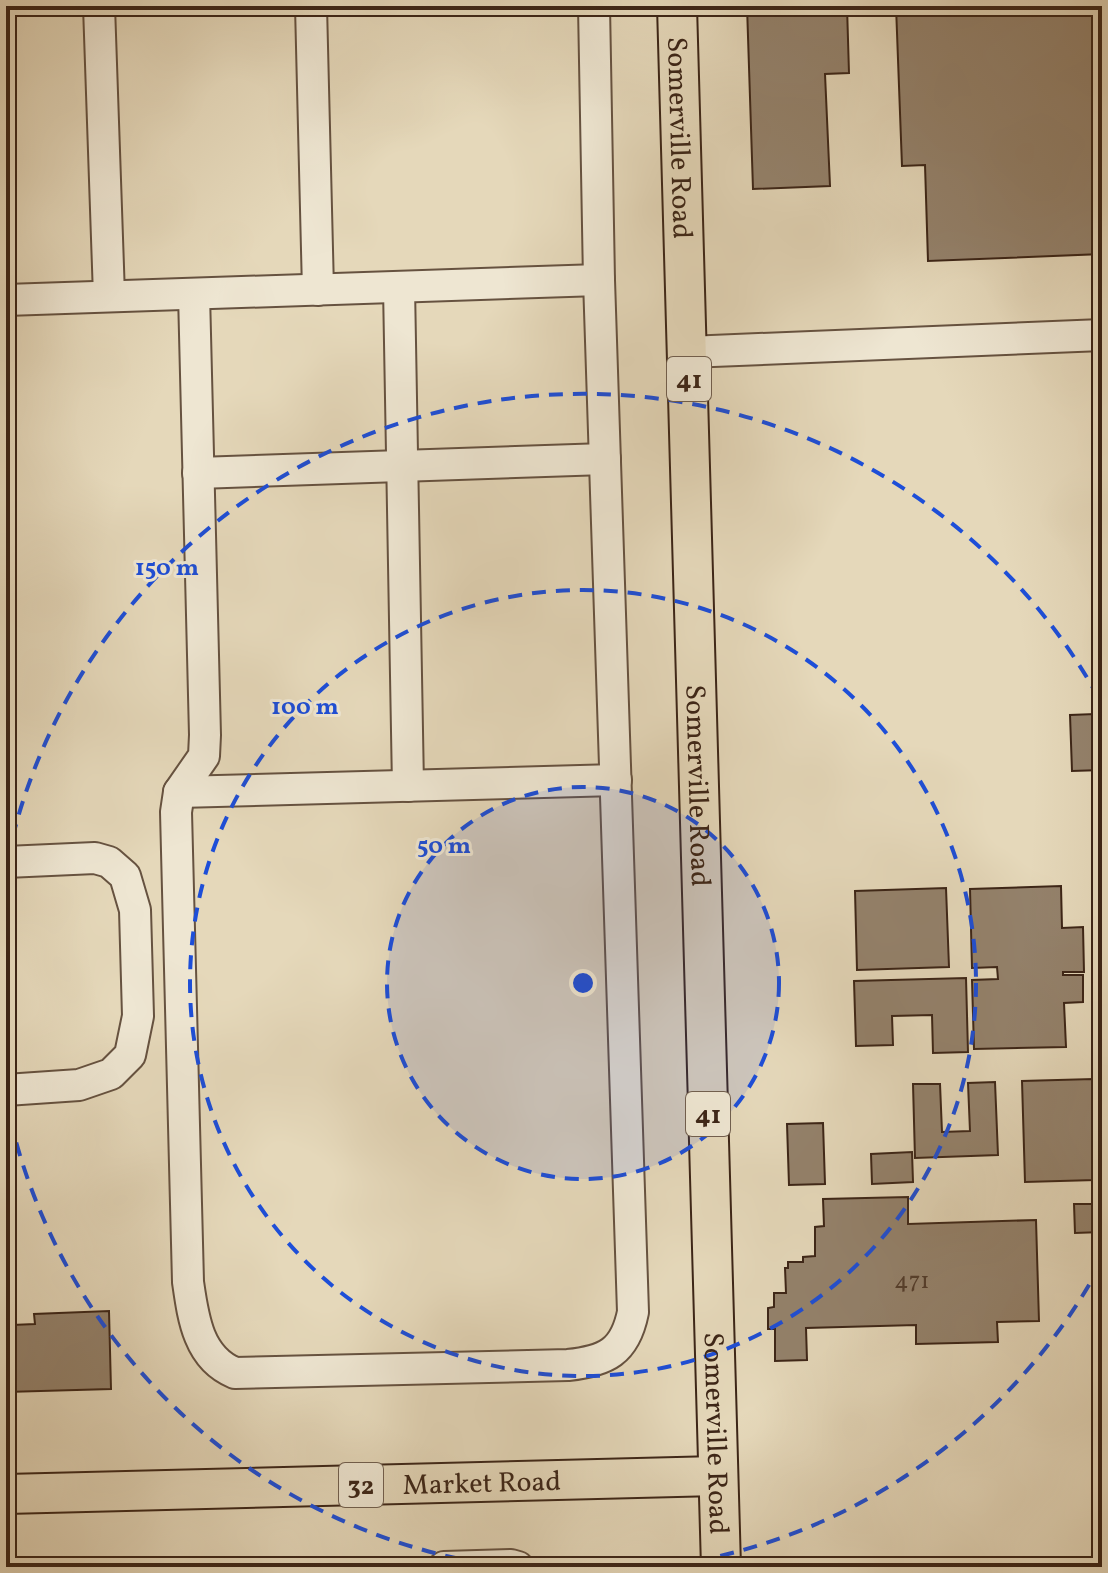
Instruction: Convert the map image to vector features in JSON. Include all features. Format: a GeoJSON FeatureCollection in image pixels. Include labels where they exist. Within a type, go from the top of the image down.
{"type":"FeatureCollection","features":[{"type":"Feature","properties":{"kind":"main road","name":"Somerville Road"},"geometry":{"type":"LineString","coordinates":[[677,6],[721,1567]]}},
{"type":"Feature","properties":{"kind":"main road","name":"Market Road"},"geometry":{"type":"LineString","coordinates":[[6,1494],[717,1476]]}},
{"type":"Feature","properties":{"kind":"street"},"geometry":{"type":"LineString","coordinates":[[99,6],[109,296]]}},
{"type":"Feature","properties":{"kind":"street"},"geometry":{"type":"LineString","coordinates":[[311,6],[318,290]]}},
{"type":"Feature","properties":{"kind":"street"},"geometry":{"type":"LineString","coordinates":[[194,294],[205,735],[204,756],[179,792],[176,812],[188,1282],[192,1310],[202,1341],[216,1361],[235,1373],[583,1363],[608,1355],[629,1332],[633,1312],[599,280],[594,6]]}},
{"type":"Feature","properties":{"kind":"street"},"geometry":{"type":"LineString","coordinates":[[6,300],[599,280]]}},
{"type":"Feature","properties":{"kind":"street"},"geometry":{"type":"LineString","coordinates":[[399,287],[408,786]]}},
{"type":"Feature","properties":{"kind":"street"},"geometry":{"type":"LineString","coordinates":[[688,352],[1102,335]]}},
{"type":"Feature","properties":{"kind":"street"},"geometry":{"type":"LineString","coordinates":[[198,473],[605,459]]}},
{"type":"Feature","properties":{"kind":"street"},"geometry":{"type":"LineString","coordinates":[[179,792],[616,780]]}},
{"type":"Feature","properties":{"kind":"street"},"geometry":{"type":"LineString","coordinates":[[6,862],[95,858],[109,862],[125,876],[135,910],[138,1016],[130,1055],[111,1074],[79,1085],[6,1090]]}},
{"type":"Feature","properties":{"kind":"street"},"geometry":{"type":"LineString","coordinates":[[444,1567],[518,1567]]}},
{"type":"Feature","properties":{"kind":"building"},"geometry":{"type":"Polygon","coordinates":[[[747,6],[847,6],[849,73],[825,74],[830,186],[753,189],[747,6]]]}},
{"type":"Feature","properties":{"kind":"building"},"geometry":{"type":"Polygon","coordinates":[[[896,6],[1102,6],[1102,254],[928,261],[925,165],[902,166],[896,6]]]}},
{"type":"Feature","properties":{"kind":"building"},"geometry":{"type":"Polygon","coordinates":[[[1095,714],[1095,723],[1102,723],[1102,770],[1072,771],[1070,715],[1095,714]]]}},
{"type":"Feature","properties":{"kind":"building"},"geometry":{"type":"Polygon","coordinates":[[[1061,886],[1062,928],[1083,927],[1084,972],[1063,972],[1063,975],[1083,975],[1083,1002],[1064,1003],[1066,1047],[974,1049],[972,980],[998,979],[997,967],[972,968],[970,889],[1061,886]]]}},
{"type":"Feature","properties":{"kind":"building"},"geometry":{"type":"Polygon","coordinates":[[[946,888],[949,967],[857,970],[855,891],[946,888]]]}},
{"type":"Feature","properties":{"kind":"building"},"geometry":{"type":"Polygon","coordinates":[[[6,948],[10,1057],[6,1058],[6,948]]]}},
{"type":"Feature","properties":{"kind":"building"},"geometry":{"type":"Polygon","coordinates":[[[966,978],[968,1052],[933,1053],[932,1015],[892,1016],[893,1045],[856,1046],[854,981],[966,978]]]}},
{"type":"Feature","properties":{"kind":"building"},"geometry":{"type":"Polygon","coordinates":[[[1093,1079],[1095,1158],[1102,1158],[1102,1170],[1095,1170],[1095,1180],[1025,1182],[1022,1081],[1093,1079]]]}},
{"type":"Feature","properties":{"kind":"building"},"geometry":{"type":"Polygon","coordinates":[[[995,1082],[998,1155],[915,1158],[913,1084],[940,1084],[942,1132],[970,1131],[968,1083],[995,1082]]]}},
{"type":"Feature","properties":{"kind":"building"},"geometry":{"type":"Polygon","coordinates":[[[823,1123],[825,1184],[789,1185],[787,1124],[823,1123]]]}},
{"type":"Feature","properties":{"kind":"building"},"geometry":{"type":"Polygon","coordinates":[[[912,1152],[913,1182],[872,1184],[871,1154],[912,1152]]]}},
{"type":"Feature","properties":{"kind":"building"},"geometry":{"type":"Polygon","coordinates":[[[908,1197],[908,1224],[1036,1220],[1039,1321],[997,1322],[998,1342],[916,1344],[916,1325],[806,1328],[807,1360],[775,1361],[775,1329],[768,1329],[768,1308],[774,1307],[774,1293],[786,1293],[785,1268],[788,1268],[788,1262],[803,1262],[803,1257],[815,1256],[815,1227],[824,1226],[823,1199],[908,1197]]]}},
{"type":"Feature","properties":{"kind":"building"},"geometry":{"type":"Polygon","coordinates":[[[1074,1204],[1102,1204],[1102,1232],[1075,1233],[1074,1204]]]}},
{"type":"Feature","properties":{"kind":"building"},"geometry":{"type":"Polygon","coordinates":[[[109,1311],[111,1389],[6,1392],[6,1315],[12,1315],[12,1325],[35,1324],[34,1314],[109,1311]]]}}]}
